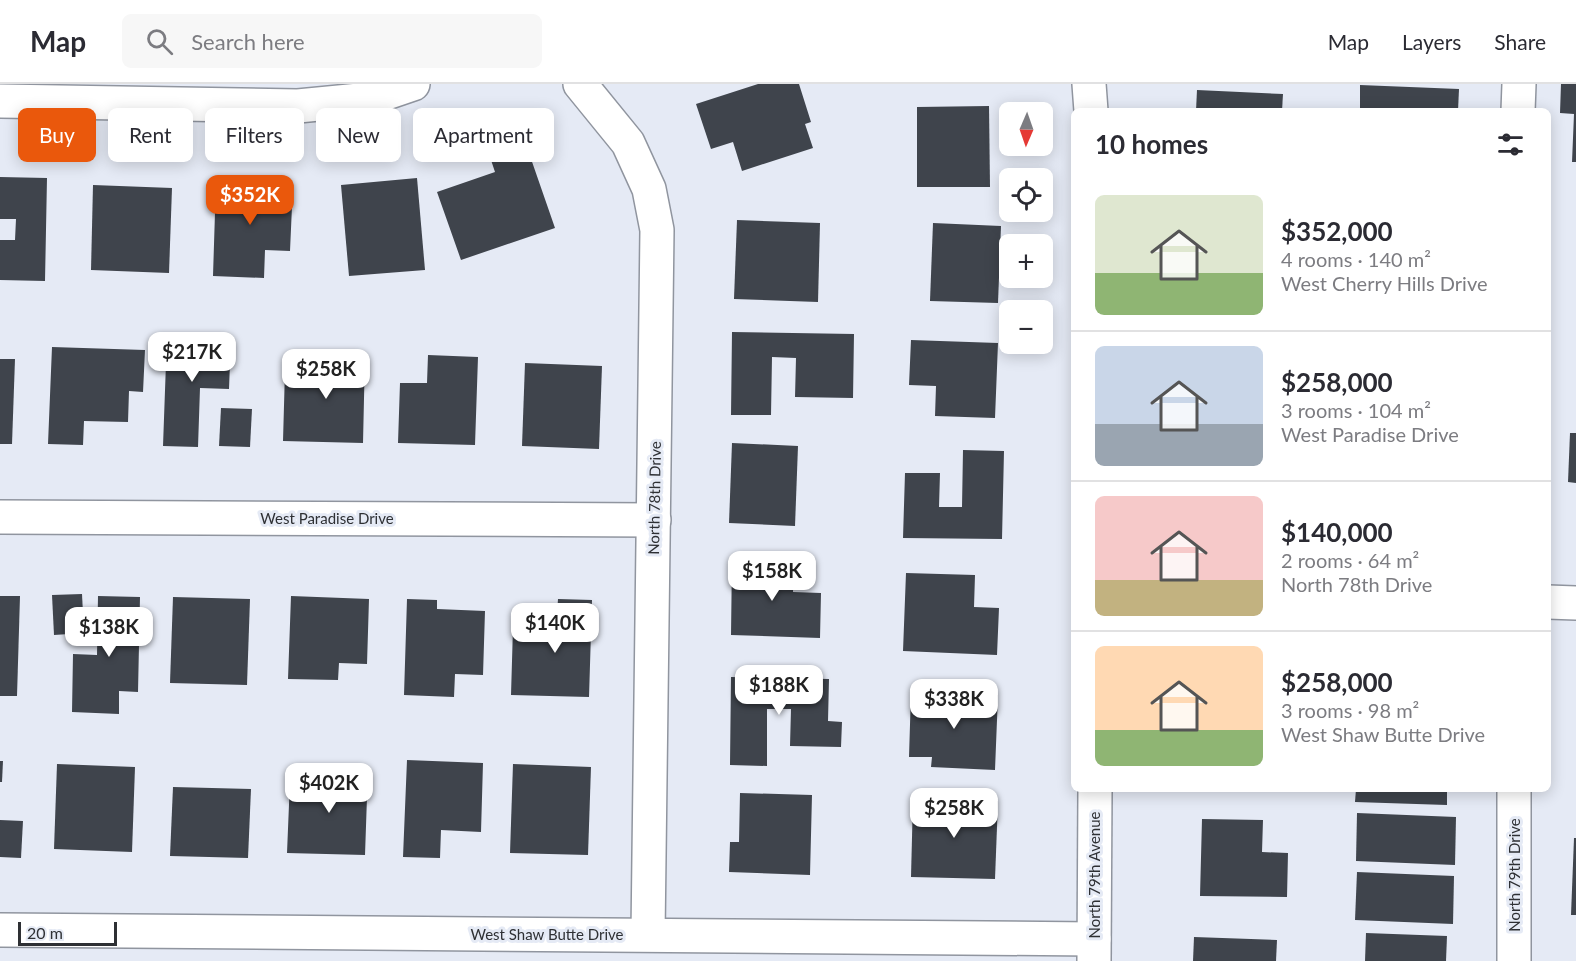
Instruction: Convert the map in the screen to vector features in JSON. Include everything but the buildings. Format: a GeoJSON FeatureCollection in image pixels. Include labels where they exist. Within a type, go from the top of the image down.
{"type":"FeatureCollection","features":[{"type":"Feature","properties":{"kind":"street"},"geometry":{"type":"LineString","coordinates":[[0,101],[298,105],[369,99],[412,84]]}},
{"type":"Feature","properties":{"kind":"street","name":"North 78th Drive"},"geometry":{"type":"LineString","coordinates":[[580,84],[628,143],[649,189],[657,230],[648,934]]}},
{"type":"Feature","properties":{"kind":"street"},"geometry":{"type":"LineString","coordinates":[[1089,84],[1091,108]]}},
{"type":"Feature","properties":{"kind":"street"},"geometry":{"type":"LineString","coordinates":[[1518,108],[1519,84]]}},
{"type":"Feature","properties":{"kind":"street","name":"West Paradise Drive"},"geometry":{"type":"LineString","coordinates":[[0,517],[654,520]]}},
{"type":"Feature","properties":{"kind":"street"},"geometry":{"type":"LineString","coordinates":[[1551,602],[1576,603]]}},
{"type":"Feature","properties":{"kind":"street","name":"North 79th Avenue"},"geometry":{"type":"LineString","coordinates":[[1094,950],[1095,792]]}},
{"type":"Feature","properties":{"kind":"street","name":"North 79th Drive"},"geometry":{"type":"LineString","coordinates":[[1514,792],[1514,961]]}},
{"type":"Feature","properties":{"kind":"street","name":"West Shaw Butte Drive"},"geometry":{"type":"LineString","coordinates":[[0,930],[648,934],[1094,950]]}}]}
